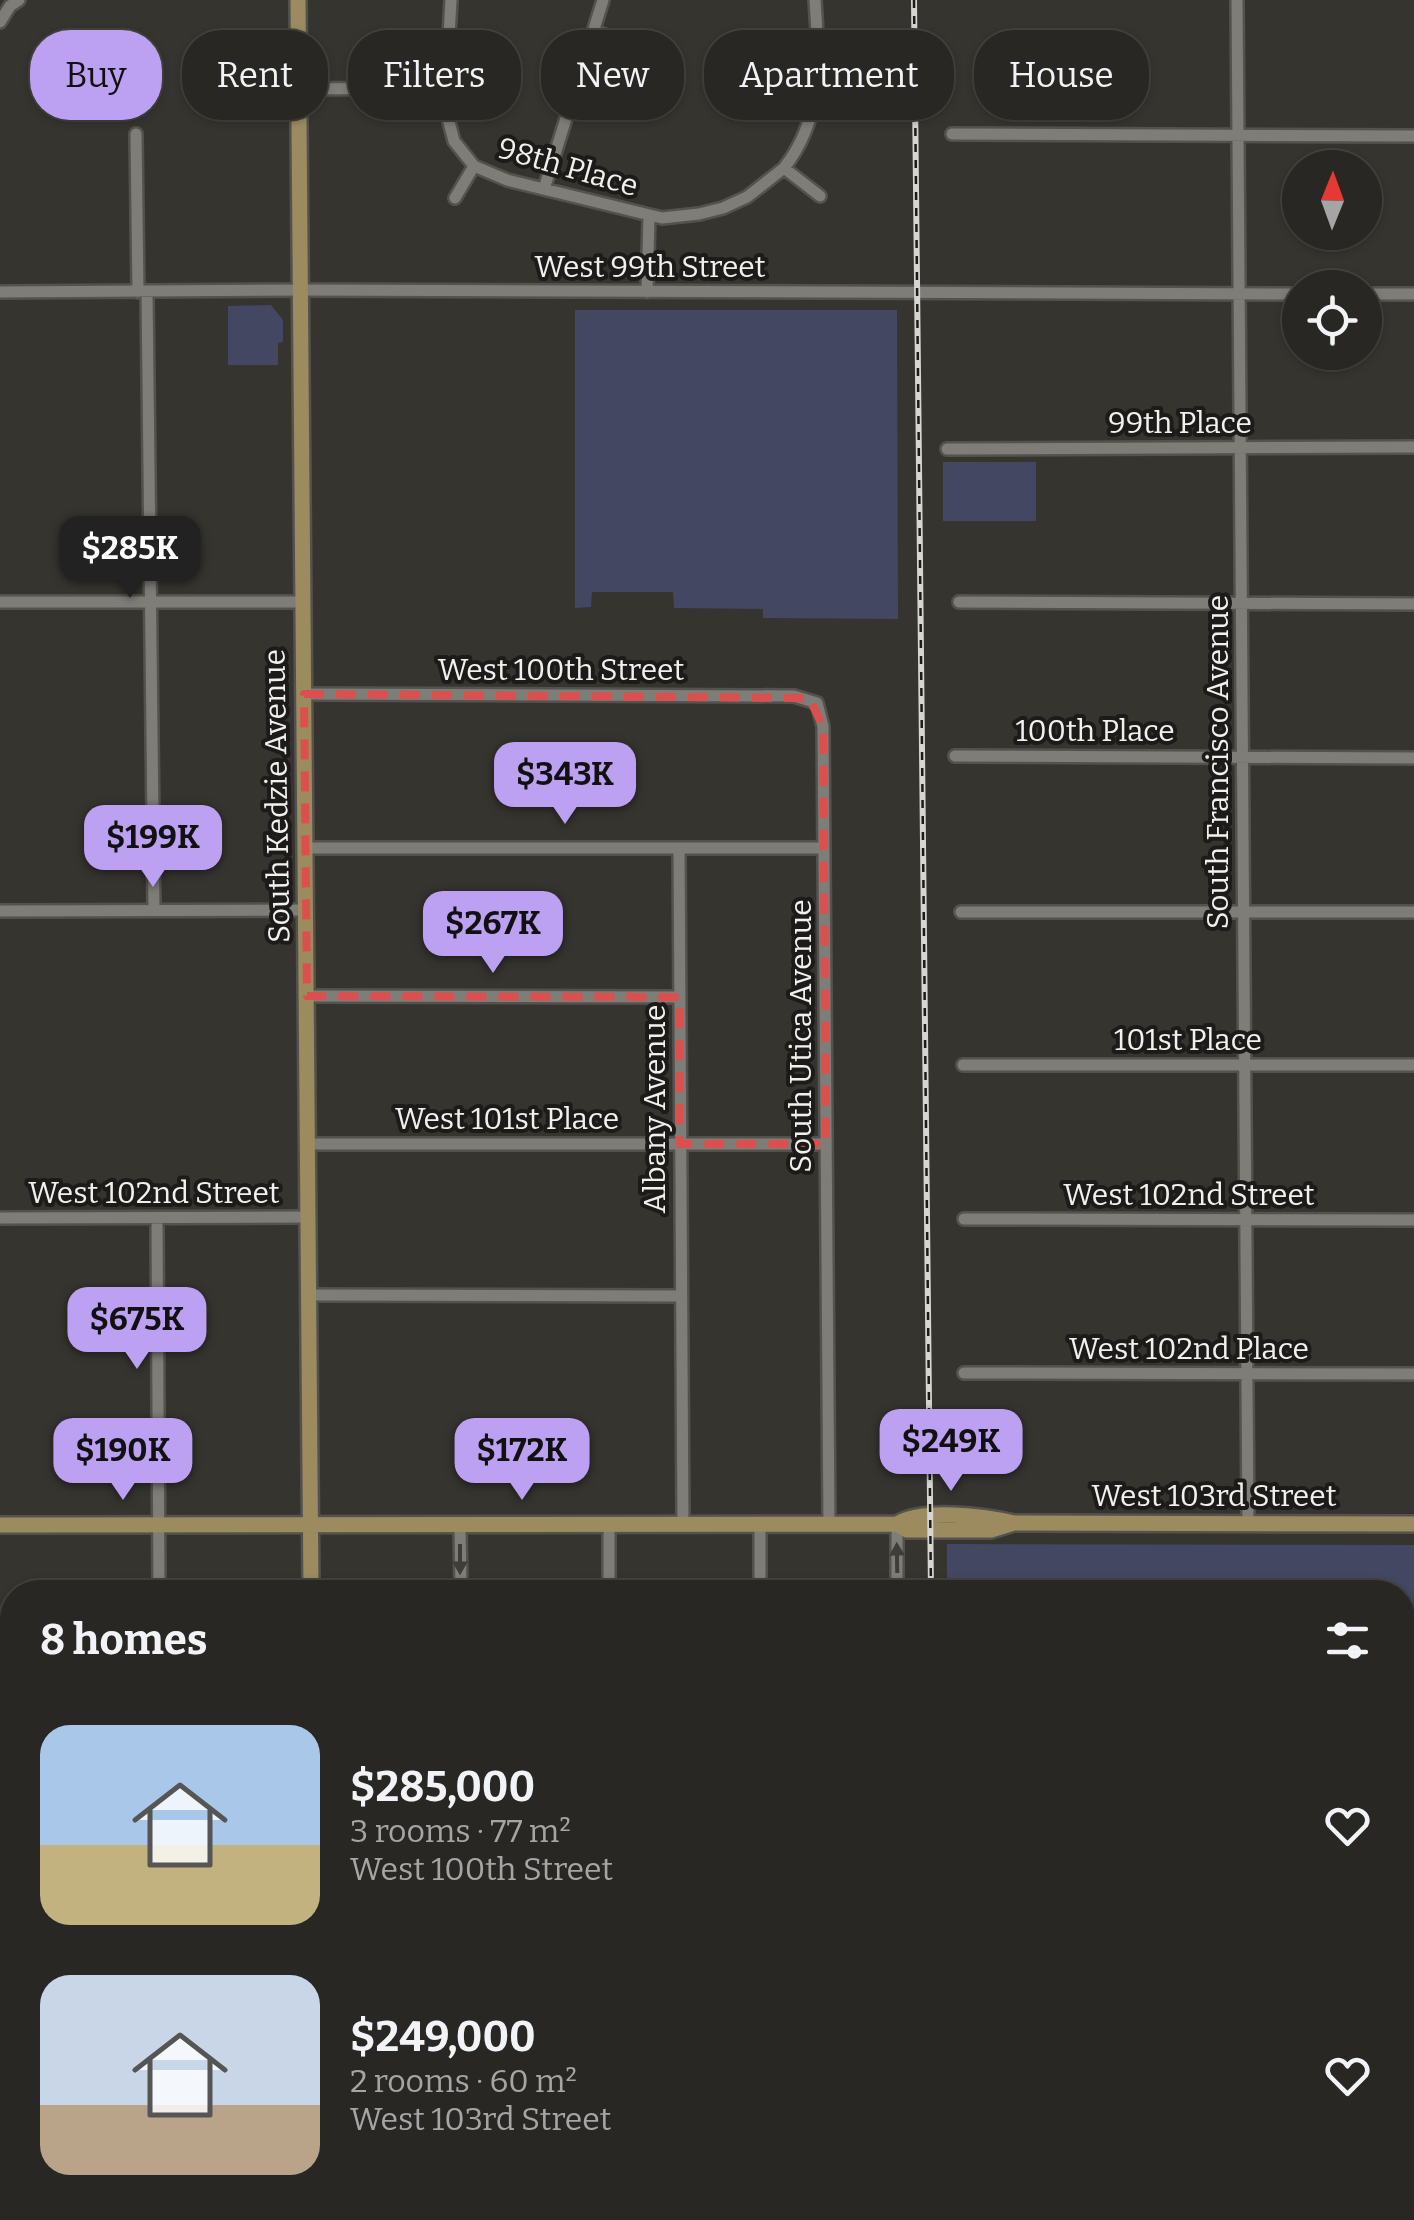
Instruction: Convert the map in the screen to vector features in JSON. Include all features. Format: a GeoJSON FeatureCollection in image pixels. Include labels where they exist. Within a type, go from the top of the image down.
{"type":"FeatureCollection","features":[{"type":"Feature","properties":{"kind":"main road","name":"South Kedzie Avenue"},"geometry":{"type":"LineString","coordinates":[[298,0],[298,30]]}},
{"type":"Feature","properties":{"kind":"main road","name":"South Kedzie Avenue"},"geometry":{"type":"LineString","coordinates":[[298,120],[311,1580]]}},
{"type":"Feature","properties":{"kind":"main road","name":"West 103rd Street"},"geometry":{"type":"LineString","coordinates":[[0,1525],[896,1524],[907,1516],[990,1517],[1014,1523],[1414,1524]]}},
{"type":"Feature","properties":{"kind":"street","name":"98th Place"},"geometry":{"type":"LineString","coordinates":[[449,30],[451,0]]}},
{"type":"Feature","properties":{"kind":"street"},"geometry":{"type":"LineString","coordinates":[[594,30],[603,0]]}},
{"type":"Feature","properties":{"kind":"street"},"geometry":{"type":"LineString","coordinates":[[647,292],[649,216],[680,217],[723,208],[747,197],[784,168],[807,133],[815,110],[819,58],[815,0]]}},
{"type":"Feature","properties":{"kind":"street","name":"South Francisco Avenue"},"geometry":{"type":"LineString","coordinates":[[1237,0],[1248,1524]]}},
{"type":"Feature","properties":{"kind":"street"},"geometry":{"type":"LineString","coordinates":[[0,22],[11,2]]}},
{"type":"Feature","properties":{"kind":"street","name":"98th Place"},"geometry":{"type":"LineString","coordinates":[[448,120],[462,154],[474,166],[506,180],[649,216]]}},
{"type":"Feature","properties":{"kind":"street"},"geometry":{"type":"LineString","coordinates":[[544,189],[566,120]]}},
{"type":"Feature","properties":{"kind":"street"},"geometry":{"type":"LineString","coordinates":[[136,134],[150,602],[154,910]]}},
{"type":"Feature","properties":{"kind":"street"},"geometry":{"type":"LineString","coordinates":[[952,134],[1414,136]]}},
{"type":"Feature","properties":{"kind":"street","name":"98th Place"},"geometry":{"type":"LineString","coordinates":[[455,198],[474,166]]}},
{"type":"Feature","properties":{"kind":"street"},"geometry":{"type":"LineString","coordinates":[[784,168],[820,196]]}},
{"type":"Feature","properties":{"kind":"street","name":"West 99th Street"},"geometry":{"type":"LineString","coordinates":[[0,292],[1282,294]]}},
{"type":"Feature","properties":{"kind":"street"},"geometry":{"type":"LineString","coordinates":[[1382,294],[1414,294]]}},
{"type":"Feature","properties":{"kind":"street","name":"99th Place"},"geometry":{"type":"LineString","coordinates":[[946,449],[1414,447]]}},
{"type":"Feature","properties":{"kind":"street"},"geometry":{"type":"LineString","coordinates":[[0,602],[303,602]]}},
{"type":"Feature","properties":{"kind":"street"},"geometry":{"type":"LineString","coordinates":[[959,602],[1414,604]]}},
{"type":"Feature","properties":{"kind":"street","name":"West 100th Street"},"geometry":{"type":"LineString","coordinates":[[304,694],[794,696],[817,703]]}},
{"type":"Feature","properties":{"kind":"street","name":"South Utica Avenue"},"geometry":{"type":"LineString","coordinates":[[817,703],[823,726],[829,1524]]}},
{"type":"Feature","properties":{"kind":"street","name":"100th Place"},"geometry":{"type":"LineString","coordinates":[[955,756],[1414,758]]}},
{"type":"Feature","properties":{"kind":"street"},"geometry":{"type":"LineString","coordinates":[[305,848],[824,848]]}},
{"type":"Feature","properties":{"kind":"street","name":"Albany Avenue"},"geometry":{"type":"LineString","coordinates":[[679,848],[683,1525]]}},
{"type":"Feature","properties":{"kind":"street"},"geometry":{"type":"LineString","coordinates":[[0,911],[306,910]]}},
{"type":"Feature","properties":{"kind":"street"},"geometry":{"type":"LineString","coordinates":[[962,912],[1414,912]]}},
{"type":"Feature","properties":{"kind":"street"},"geometry":{"type":"LineString","coordinates":[[307,996],[680,997]]}},
{"type":"Feature","properties":{"kind":"street","name":"101st Place"},"geometry":{"type":"LineString","coordinates":[[963,1065],[1414,1065]]}},
{"type":"Feature","properties":{"kind":"street","name":"West 101st Place"},"geometry":{"type":"LineString","coordinates":[[308,1144],[826,1144]]}},
{"type":"Feature","properties":{"kind":"street","name":"West 102nd Street"},"geometry":{"type":"LineString","coordinates":[[0,1218],[309,1218]]}},
{"type":"Feature","properties":{"kind":"street"},"geometry":{"type":"LineString","coordinates":[[157,1218],[159,1580]]}},
{"type":"Feature","properties":{"kind":"street","name":"West 102nd Street"},"geometry":{"type":"LineString","coordinates":[[964,1220],[1414,1220]]}},
{"type":"Feature","properties":{"kind":"street"},"geometry":{"type":"LineString","coordinates":[[309,1295],[680,1296]]}},
{"type":"Feature","properties":{"kind":"street","name":"West 102nd Place"},"geometry":{"type":"LineString","coordinates":[[964,1374],[1414,1374]]}},
{"type":"Feature","properties":{"kind":"street"},"geometry":{"type":"LineString","coordinates":[[760,1524],[760,1580]]}},
{"type":"Feature","properties":{"kind":"street"},"geometry":{"type":"LineString","coordinates":[[896,1524],[897,1580]]}},
{"type":"Feature","properties":{"kind":"street"},"geometry":{"type":"LineString","coordinates":[[460,1526],[461,1580]]}},
{"type":"Feature","properties":{"kind":"street"},"geometry":{"type":"LineString","coordinates":[[609,1526],[609,1580]]}},
{"type":"Feature","properties":{"kind":"highlighted area"},"geometry":{"type":"Polygon","coordinates":[[[304,694],[809,698],[823,726],[826,1144],[680,1144],[679,997],[307,996],[304,694]]]}},
{"type":"Feature","properties":{"kind":"shaded area"},"geometry":{"type":"Polygon","coordinates":[[[271,305],[283,320],[278,365],[228,365],[228,306],[271,305]]]}},
{"type":"Feature","properties":{"kind":"shaded area"},"geometry":{"type":"Polygon","coordinates":[[[575,310],[897,310],[898,619],[763,618],[763,609],[674,608],[673,592],[592,592],[591,607],[575,608],[575,310]]]}},
{"type":"Feature","properties":{"kind":"shaded area"},"geometry":{"type":"Polygon","coordinates":[[[943,462],[1036,462],[1036,521],[943,521],[943,462]]]}},
{"type":"Feature","properties":{"kind":"shaded area"},"geometry":{"type":"Polygon","coordinates":[[[947,1544],[1414,1545],[1414,1580],[947,1580],[947,1544]]]}},
{"type":"Feature","properties":{"kind":"railway"},"geometry":{"type":"LineString","coordinates":[[914,0],[931,1580]]}}]}
